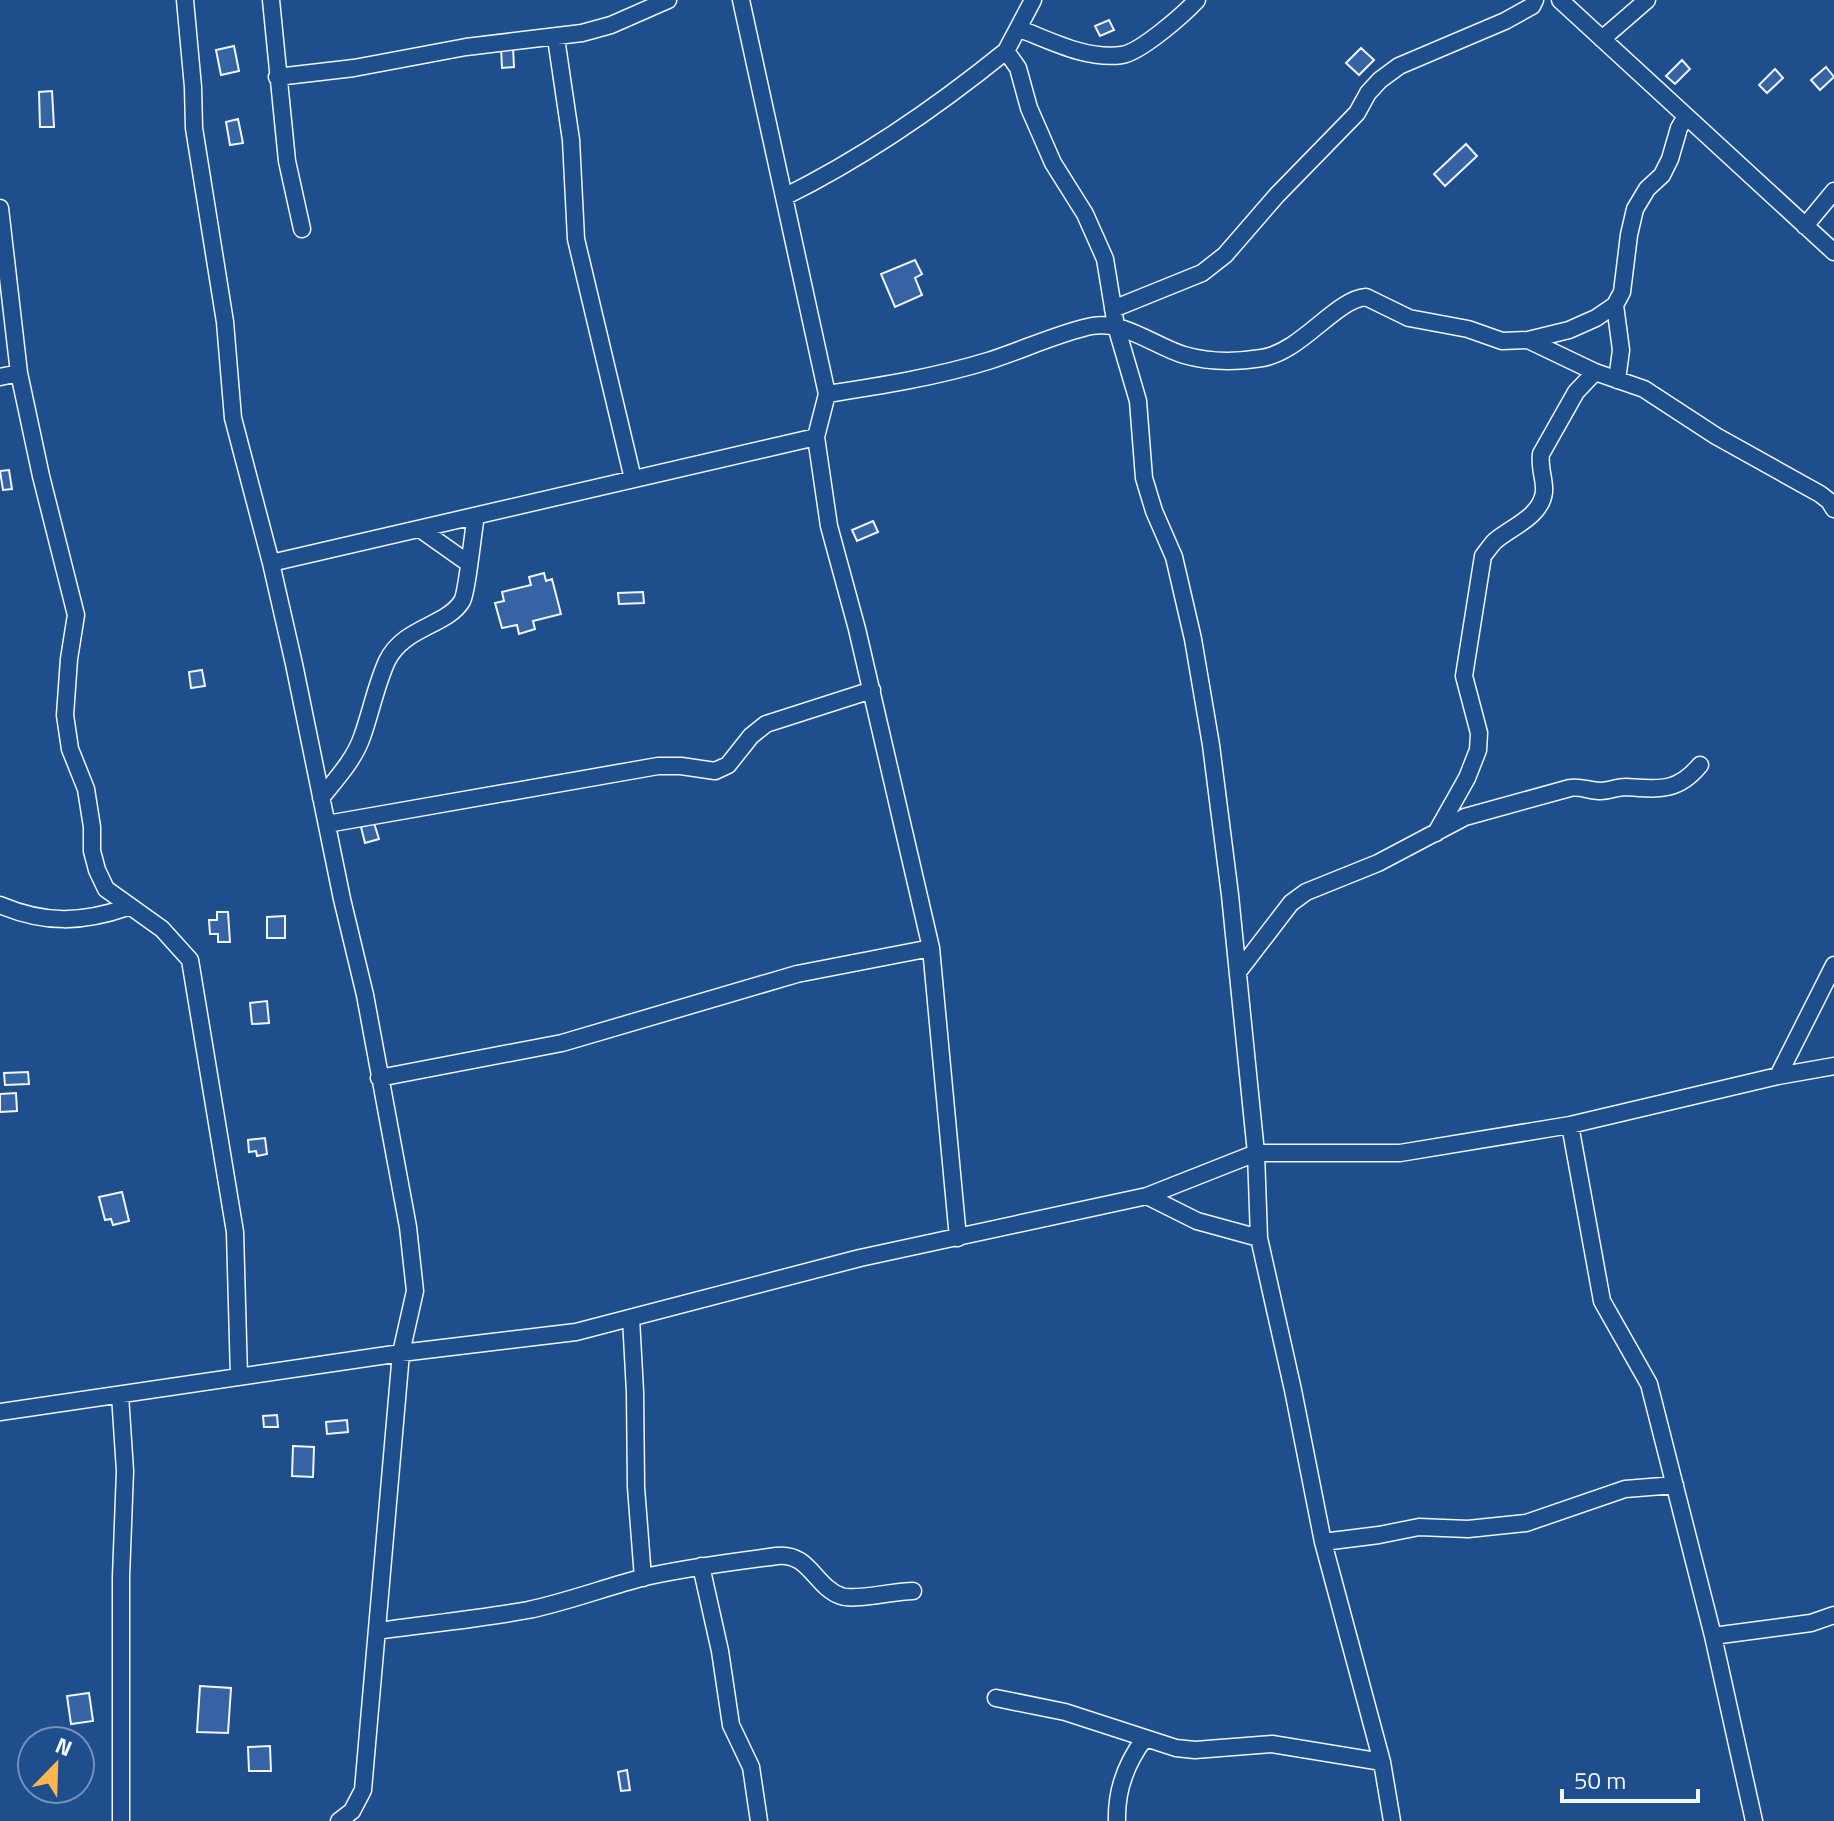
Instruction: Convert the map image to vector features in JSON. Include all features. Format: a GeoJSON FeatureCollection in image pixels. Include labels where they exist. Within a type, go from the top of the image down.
{"type":"FeatureCollection","features":[{"type":"Feature","properties":{"kind":"street"},"geometry":{"type":"LineString","coordinates":[[185,0],[194,128],[225,322],[233,418],[271,563],[365,995],[408,1227],[415,1291],[401,1353],[363,1790],[352,1811],[339,1821]]}},
{"type":"Feature","properties":{"kind":"street"},"geometry":{"type":"LineString","coordinates":[[271,0],[287,161],[302,229]]}},
{"type":"Feature","properties":{"kind":"street"},"geometry":{"type":"LineString","coordinates":[[277,77],[354,68],[466,47],[556,38],[611,25],[668,0]]}},
{"type":"Feature","properties":{"kind":"street"},"geometry":{"type":"LineString","coordinates":[[741,0],[827,394],[816,437],[829,526],[872,690],[931,948],[958,1238]]}},
{"type":"Feature","properties":{"kind":"street"},"geometry":{"type":"LineString","coordinates":[[784,197],[880,145],[1006,51],[1033,0]]}},
{"type":"Feature","properties":{"kind":"street"},"geometry":{"type":"LineString","coordinates":[[1020,29],[1080,52],[1124,55],[1177,21],[1197,0]]}},
{"type":"Feature","properties":{"kind":"street"},"geometry":{"type":"LineString","coordinates":[[1602,39],[1647,0]]}},
{"type":"Feature","properties":{"kind":"street"},"geometry":{"type":"LineString","coordinates":[[1113,309],[1202,273],[1225,255],[1277,195],[1350,121],[1368,93],[1399,66],[1461,38],[1478,35],[1533,3],[1547,7],[1561,1],[1834,252]]}},
{"type":"Feature","properties":{"kind":"street"},"geometry":{"type":"LineString","coordinates":[[556,38],[571,140],[576,239],[633,479]]}},
{"type":"Feature","properties":{"kind":"street"},"geometry":{"type":"LineString","coordinates":[[1006,51],[1018,68],[1029,108],[1053,163],[1085,214],[1105,259],[1116,326],[1138,401],[1144,478],[1174,557],[1193,639],[1211,745],[1238,972],[1256,1153],[1259,1238],[1323,1542],[1382,1762],[1392,1821]]}},
{"type":"Feature","properties":{"kind":"street"},"geometry":{"type":"LineString","coordinates":[[827,394],[884,385],[984,362],[1093,325],[1116,326],[1159,346],[1207,360],[1265,358],[1291,348],[1359,297],[1366,297],[1428,324],[1456,326],[1502,341],[1528,340],[1569,330],[1615,305],[1622,292],[1635,209],[1647,189],[1662,175],[1686,116]]}},
{"type":"Feature","properties":{"kind":"street"},"geometry":{"type":"LineString","coordinates":[[1805,226],[1834,191]]}},
{"type":"Feature","properties":{"kind":"street"},"geometry":{"type":"LineString","coordinates":[[0,208],[19,373],[76,615],[65,715],[70,749],[86,789],[92,851],[106,889],[162,929],[190,960],[235,1232],[239,1377]]}},
{"type":"Feature","properties":{"kind":"street"},"geometry":{"type":"LineString","coordinates":[[1615,305],[1621,350],[1617,380]]}},
{"type":"Feature","properties":{"kind":"street"},"geometry":{"type":"LineString","coordinates":[[1528,340],[1595,372],[1644,389],[1716,436],[1820,494],[1834,509]]}},
{"type":"Feature","properties":{"kind":"street"},"geometry":{"type":"LineString","coordinates":[[1435,834],[1467,778],[1478,750],[1479,733],[1464,676],[1483,556],[1495,541],[1538,507],[1544,492],[1539,465],[1541,454],[1576,392],[1595,372]]}},
{"type":"Feature","properties":{"kind":"street"},"geometry":{"type":"LineString","coordinates":[[0,377],[19,373]]}},
{"type":"Feature","properties":{"kind":"street"},"geometry":{"type":"LineString","coordinates":[[271,563],[816,437]]}},
{"type":"Feature","properties":{"kind":"street"},"geometry":{"type":"LineString","coordinates":[[321,798],[345,768],[361,740],[387,660],[397,645],[456,609],[465,597],[476,516]]}},
{"type":"Feature","properties":{"kind":"street"},"geometry":{"type":"LineString","coordinates":[[420,529],[468,563]]}},
{"type":"Feature","properties":{"kind":"street"},"geometry":{"type":"LineString","coordinates":[[327,824],[643,768],[681,766],[715,771],[728,765],[751,736],[766,724],[872,690]]}},
{"type":"Feature","properties":{"kind":"street"},"geometry":{"type":"LineString","coordinates":[[1238,972],[1291,903],[1306,892],[1378,863],[1465,817],[1582,786],[1603,791],[1624,787],[1654,790],[1688,779],[1700,765]]}},
{"type":"Feature","properties":{"kind":"street"},"geometry":{"type":"LineString","coordinates":[[0,905],[51,920],[101,916],[128,907]]}},
{"type":"Feature","properties":{"kind":"street"},"geometry":{"type":"LineString","coordinates":[[379,1078],[562,1043],[797,974],[931,948]]}},
{"type":"Feature","properties":{"kind":"street"},"geometry":{"type":"LineString","coordinates":[[1778,1076],[1834,965]]}},
{"type":"Feature","properties":{"kind":"street"},"geometry":{"type":"LineString","coordinates":[[0,1412],[401,1353],[576,1332],[860,1258],[1147,1196],[1256,1153],[1400,1153],[1570,1125],[1778,1076],[1834,1066]]}},
{"type":"Feature","properties":{"kind":"street"},"geometry":{"type":"LineString","coordinates":[[1570,1125],[1602,1301],[1649,1384],[1713,1636],[1754,1821]]}},
{"type":"Feature","properties":{"kind":"street"},"geometry":{"type":"LineString","coordinates":[[1147,1196],[1197,1221],[1259,1238]]}},
{"type":"Feature","properties":{"kind":"street"},"geometry":{"type":"LineString","coordinates":[[631,1318],[636,1487],[643,1578]]}},
{"type":"Feature","properties":{"kind":"street"},"geometry":{"type":"LineString","coordinates":[[120,1395],[125,1471],[121,1577],[121,1821]]}},
{"type":"Feature","properties":{"kind":"street"},"geometry":{"type":"LineString","coordinates":[[1323,1542],[1419,1527],[1468,1529],[1526,1523],[1625,1489],[1675,1485]]}},
{"type":"Feature","properties":{"kind":"street"},"geometry":{"type":"LineString","coordinates":[[377,1631],[529,1610],[643,1578],[701,1566],[787,1556],[809,1567],[828,1589],[840,1596],[851,1598],[913,1591]]}},
{"type":"Feature","properties":{"kind":"street"},"geometry":{"type":"LineString","coordinates":[[701,1566],[720,1651],[731,1725],[751,1767],[759,1821]]}},
{"type":"Feature","properties":{"kind":"street"},"geometry":{"type":"LineString","coordinates":[[1713,1636],[1811,1623],[1834,1615]]}},
{"type":"Feature","properties":{"kind":"street"},"geometry":{"type":"LineString","coordinates":[[996,1698],[1065,1712],[1176,1748],[1195,1750],[1272,1744],[1382,1762]]}},
{"type":"Feature","properties":{"kind":"street"},"geometry":{"type":"LineString","coordinates":[[1117,1821],[1117,1798],[1123,1774],[1145,1738]]}},
{"type":"Feature","properties":{"kind":"building"},"geometry":{"type":"Polygon","coordinates":[[[1109,20],[1114,30],[1100,36],[1095,26],[1109,20]]]}},
{"type":"Feature","properties":{"kind":"building"},"geometry":{"type":"Polygon","coordinates":[[[234,46],[239,71],[221,75],[216,50],[234,46]]]}},
{"type":"Feature","properties":{"kind":"building"},"geometry":{"type":"Polygon","coordinates":[[[501,47],[513,47],[514,67],[502,68],[501,47]]]}},
{"type":"Feature","properties":{"kind":"building"},"geometry":{"type":"Polygon","coordinates":[[[1361,48],[1374,60],[1359,75],[1346,63],[1361,48]]]}},
{"type":"Feature","properties":{"kind":"building"},"geometry":{"type":"Polygon","coordinates":[[[1682,60],[1690,69],[1675,84],[1666,76],[1682,60]]]}},
{"type":"Feature","properties":{"kind":"building"},"geometry":{"type":"Polygon","coordinates":[[[1826,67],[1834,77],[1820,90],[1811,80],[1826,67]]]}},
{"type":"Feature","properties":{"kind":"building"},"geometry":{"type":"Polygon","coordinates":[[[1775,69],[1783,78],[1767,93],[1759,85],[1775,69]]]}},
{"type":"Feature","properties":{"kind":"building"},"geometry":{"type":"Polygon","coordinates":[[[52,91],[54,127],[40,127],[39,92],[52,91]]]}},
{"type":"Feature","properties":{"kind":"building"},"geometry":{"type":"Polygon","coordinates":[[[238,119],[243,143],[230,145],[226,122],[238,119]]]}},
{"type":"Feature","properties":{"kind":"building"},"geometry":{"type":"Polygon","coordinates":[[[1466,144],[1477,156],[1445,186],[1434,174],[1466,144]]]}},
{"type":"Feature","properties":{"kind":"building"},"geometry":{"type":"Polygon","coordinates":[[[915,260],[922,274],[915,278],[922,295],[895,307],[881,274],[915,260]]]}},
{"type":"Feature","properties":{"kind":"building"},"geometry":{"type":"Polygon","coordinates":[[[9,470],[12,489],[3,490],[0,471],[9,470]]]}},
{"type":"Feature","properties":{"kind":"building"},"geometry":{"type":"Polygon","coordinates":[[[873,521],[878,532],[857,541],[852,530],[873,521]]]}},
{"type":"Feature","properties":{"kind":"building"},"geometry":{"type":"Polygon","coordinates":[[[544,573],[546,581],[552,579],[561,614],[533,621],[535,629],[519,634],[517,625],[502,628],[495,603],[504,601],[502,592],[531,585],[529,577],[544,573]]]}},
{"type":"Feature","properties":{"kind":"building"},"geometry":{"type":"Polygon","coordinates":[[[643,592],[644,603],[619,604],[618,593],[643,592]]]}},
{"type":"Feature","properties":{"kind":"building"},"geometry":{"type":"Polygon","coordinates":[[[202,670],[205,686],[191,688],[189,672],[202,670]]]}},
{"type":"Feature","properties":{"kind":"building"},"geometry":{"type":"Polygon","coordinates":[[[374,823],[379,839],[365,843],[361,827],[374,823]]]}},
{"type":"Feature","properties":{"kind":"building"},"geometry":{"type":"Polygon","coordinates":[[[217,912],[228,912],[230,942],[218,942],[218,934],[210,934],[209,920],[217,920],[217,912]]]}},
{"type":"Feature","properties":{"kind":"building"},"geometry":{"type":"Polygon","coordinates":[[[285,916],[285,938],[267,938],[267,917],[285,916]]]}},
{"type":"Feature","properties":{"kind":"building"},"geometry":{"type":"Polygon","coordinates":[[[267,1001],[269,1023],[252,1024],[250,1003],[267,1001]]]}},
{"type":"Feature","properties":{"kind":"building"},"geometry":{"type":"Polygon","coordinates":[[[28,1072],[29,1084],[5,1085],[4,1073],[28,1072]]]}},
{"type":"Feature","properties":{"kind":"building"},"geometry":{"type":"Polygon","coordinates":[[[16,1093],[17,1111],[0,1112],[0,1094],[16,1093]]]}},
{"type":"Feature","properties":{"kind":"building"},"geometry":{"type":"Polygon","coordinates":[[[265,1138],[267,1154],[257,1156],[256,1151],[249,1152],[248,1140],[265,1138]]]}},
{"type":"Feature","properties":{"kind":"building"},"geometry":{"type":"Polygon","coordinates":[[[122,1192],[129,1221],[113,1225],[111,1219],[105,1220],[99,1197],[122,1192]]]}},
{"type":"Feature","properties":{"kind":"building"},"geometry":{"type":"Polygon","coordinates":[[[277,1415],[278,1427],[264,1427],[263,1416],[277,1415]]]}},
{"type":"Feature","properties":{"kind":"building"},"geometry":{"type":"Polygon","coordinates":[[[347,1420],[348,1432],[327,1434],[326,1422],[347,1420]]]}},
{"type":"Feature","properties":{"kind":"building"},"geometry":{"type":"Polygon","coordinates":[[[293,1446],[314,1447],[313,1477],[292,1476],[293,1446]]]}},
{"type":"Feature","properties":{"kind":"building"},"geometry":{"type":"Polygon","coordinates":[[[200,1686],[231,1688],[228,1733],[197,1732],[200,1686]]]}},
{"type":"Feature","properties":{"kind":"building"},"geometry":{"type":"Polygon","coordinates":[[[89,1693],[93,1721],[71,1724],[67,1696],[89,1693]]]}},
{"type":"Feature","properties":{"kind":"building"},"geometry":{"type":"Polygon","coordinates":[[[270,1746],[271,1771],[249,1771],[248,1747],[270,1746]]]}},
{"type":"Feature","properties":{"kind":"building"},"geometry":{"type":"Polygon","coordinates":[[[627,1770],[630,1790],[621,1791],[618,1772],[627,1770]]]}}]}
